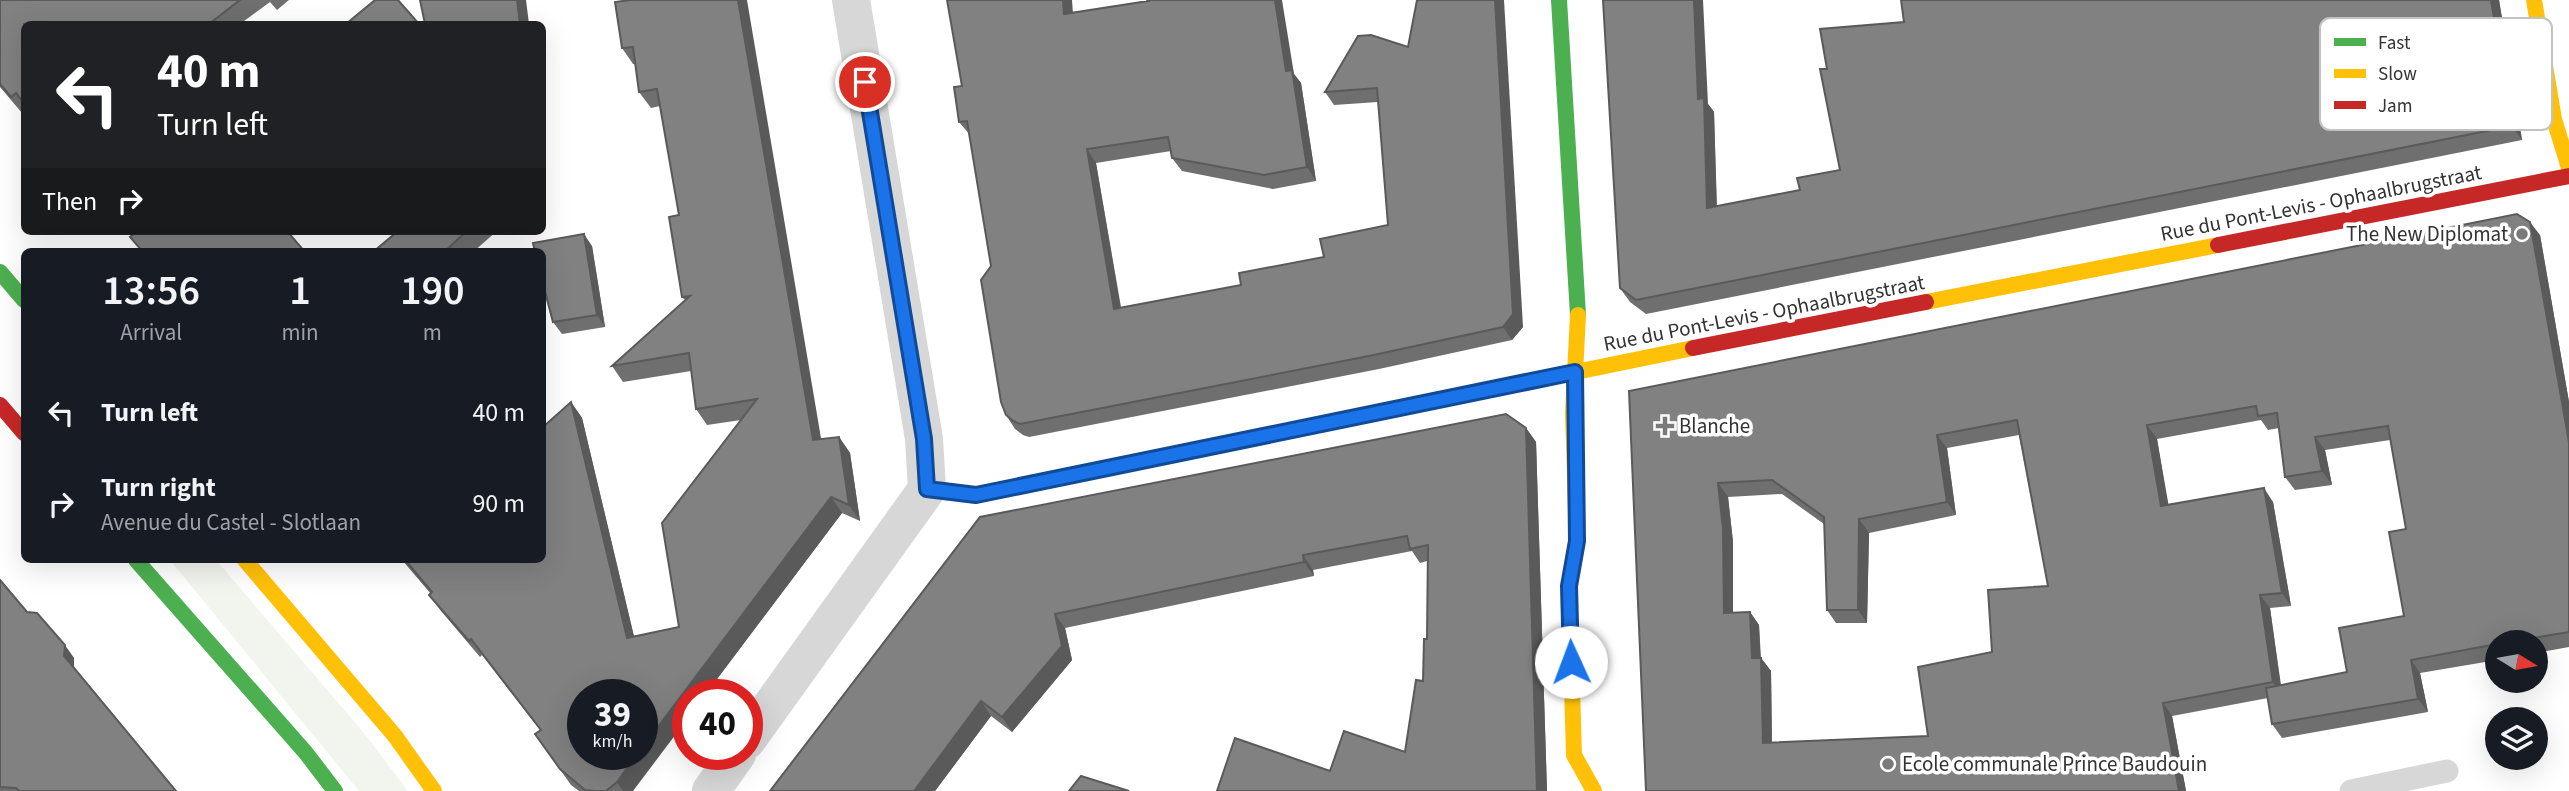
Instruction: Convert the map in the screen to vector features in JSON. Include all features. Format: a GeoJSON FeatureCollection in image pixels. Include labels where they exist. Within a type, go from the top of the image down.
{"type":"FeatureCollection","features":[{"type":"Feature","properties":{"kind":"street"},"geometry":{"type":"LineString","coordinates":[[763,718],[927,489],[924,439],[851,0]]}},
{"type":"Feature","properties":{"kind":"street"},"geometry":{"type":"LineString","coordinates":[[1559,0],[1578,319],[1575,372],[1577,541],[1569,586],[1574,755],[1594,791]]}},
{"type":"Feature","properties":{"kind":"street"},"geometry":{"type":"LineString","coordinates":[[2534,0],[2537,18]]}},
{"type":"Feature","properties":{"kind":"street"},"geometry":{"type":"LineString","coordinates":[[2552,107],[2569,168]]}},
{"type":"Feature","properties":{"kind":"street","name":"Rue du Pont-Levis - Ophaalbrugstraat"},"geometry":{"type":"LineString","coordinates":[[927,489],[976,495],[1575,372],[2569,176]]}},
{"type":"Feature","properties":{"kind":"street"},"geometry":{"type":"LineString","coordinates":[[0,272],[21,296]]}},
{"type":"Feature","properties":{"kind":"street"},"geometry":{"type":"LineString","coordinates":[[0,405],[21,430]]}},
{"type":"Feature","properties":{"kind":"street"},"geometry":{"type":"LineString","coordinates":[[139,563],[306,753],[335,791]]}},
{"type":"Feature","properties":{"kind":"street"},"geometry":{"type":"LineString","coordinates":[[248,563],[395,736],[434,791]]}},
{"type":"Feature","properties":{"kind":"street"},"geometry":{"type":"LineString","coordinates":[[711,791],[726,770]]}},
{"type":"Feature","properties":{"kind":"lane"},"geometry":{"type":"LineString","coordinates":[[2351,791],[2447,771]]}},
{"type":"Feature","properties":{"kind":"shaded area"},"geometry":{"type":"Polygon","coordinates":[[[172,563],[219,563],[364,733],[408,791],[359,791],[172,563]]]}},
{"type":"Feature","properties":{"kind":"building"},"geometry":{"type":"Polygon","coordinates":[[[0,0],[240,0],[213,21],[21,21],[21,99],[16,93],[11,97],[0,84],[0,0]]]}},
{"type":"Feature","properties":{"kind":"building"},"geometry":{"type":"Polygon","coordinates":[[[375,0],[398,0],[416,21],[350,21],[375,0]]]}},
{"type":"Feature","properties":{"kind":"building"},"geometry":{"type":"Polygon","coordinates":[[[420,0],[517,0],[520,21],[424,21],[420,0]]]}},
{"type":"Feature","properties":{"kind":"building"},"geometry":{"type":"Polygon","coordinates":[[[738,0],[813,440],[839,437],[849,505],[831,497],[694,679],[672,679],[672,708],[658,727],[658,679],[567,679],[567,770],[626,770],[606,791],[595,791],[585,790],[560,769],[535,734],[541,730],[471,639],[469,641],[429,595],[432,592],[408,563],[546,563],[546,424],[571,402],[627,638],[679,627],[662,523],[757,399],[696,409],[689,353],[612,366],[690,296],[682,297],[669,217],[679,215],[657,89],[639,92],[633,47],[622,48],[615,2],[738,0]]]}},
{"type":"Feature","properties":{"kind":"building"},"geometry":{"type":"Polygon","coordinates":[[[947,0],[1063,0],[1064,14],[1147,0],[1275,0],[1286,71],[1292,70],[1307,167],[1264,175],[1172,158],[1168,137],[1087,149],[1114,309],[1241,285],[1239,273],[1324,257],[1320,239],[1388,225],[1377,88],[1325,92],[1358,36],[1371,35],[1408,47],[1417,0],[1495,0],[1513,314],[1503,327],[1369,356],[1020,424],[1013,421],[1006,415],[1001,402],[981,280],[991,266],[967,121],[959,122],[954,87],[962,86],[947,0]]]}},
{"type":"Feature","properties":{"kind":"building"},"geometry":{"type":"Polygon","coordinates":[[[1603,0],[1694,0],[1698,99],[1704,98],[1707,208],[1800,190],[1797,178],[1840,170],[1820,69],[1827,69],[1820,29],[1904,22],[1901,0],[2491,0],[2494,18],[2320,18],[2320,130],[2492,130],[1636,300],[1620,288],[1603,0]]]}},
{"type":"Feature","properties":{"kind":"building"},"geometry":{"type":"Polygon","coordinates":[[[2517,214],[2530,222],[2569,442],[2569,632],[2548,636],[2548,630],[2485,630],[2485,646],[2411,660],[2418,699],[2272,724],[2266,688],[2347,672],[2339,628],[2404,616],[2389,532],[2406,529],[2388,426],[2315,437],[2322,471],[2285,477],[2277,413],[2258,416],[2256,406],[2147,425],[2161,506],[2264,488],[2282,593],[2260,595],[2273,682],[2163,703],[2179,791],[1646,791],[1629,391],[2517,214]],[[2017,420],[1937,435],[1947,502],[1859,519],[1858,610],[1827,610],[1824,517],[1772,480],[1718,483],[1723,529],[1724,613],[1750,612],[1752,658],[1761,658],[1763,743],[1928,736],[1918,667],[1992,652],[1988,590],[2048,586],[2017,420]]]}},
{"type":"Feature","properties":{"kind":"building"},"geometry":{"type":"Polygon","coordinates":[[[584,234],[597,315],[553,322],[546,295],[546,248],[534,248],[533,243],[584,234]]]}},
{"type":"Feature","properties":{"kind":"building"},"geometry":{"type":"Polygon","coordinates":[[[290,235],[302,248],[140,248],[130,237],[290,235]]]}},
{"type":"Feature","properties":{"kind":"building"},"geometry":{"type":"Polygon","coordinates":[[[393,235],[463,235],[448,248],[378,248],[393,235]]]}},
{"type":"Feature","properties":{"kind":"building"},"geometry":{"type":"Polygon","coordinates":[[[1506,414],[1526,428],[1537,791],[1217,791],[1235,738],[1330,771],[1344,731],[1405,752],[1416,680],[1423,681],[1424,639],[1427,639],[1428,545],[1410,549],[1407,536],[1303,555],[1304,562],[1055,614],[1062,646],[1002,717],[981,701],[914,791],[770,791],[980,517],[1506,414]]]}},
{"type":"Feature","properties":{"kind":"building"},"geometry":{"type":"Polygon","coordinates":[[[0,580],[27,612],[37,613],[65,645],[64,656],[176,791],[19,791],[16,788],[0,787],[0,580]]]}},
{"type":"Feature","properties":{"kind":"building"},"geometry":{"type":"Polygon","coordinates":[[[1081,776],[1129,791],[1069,791],[1081,776]]]}},
{"type":"Feature","properties":{"kind":"traffic: fast"},"geometry":{"type":"LineString","coordinates":[[1559,0],[1578,315]]}},
{"type":"Feature","properties":{"kind":"traffic: fast"},"geometry":{"type":"LineString","coordinates":[[0,272],[21,296]]}},
{"type":"Feature","properties":{"kind":"traffic: fast"},"geometry":{"type":"LineString","coordinates":[[139,563],[306,753],[335,791]]}},
{"type":"Feature","properties":{"kind":"traffic: slow"},"geometry":{"type":"LineString","coordinates":[[2534,0],[2537,18]]}},
{"type":"Feature","properties":{"kind":"traffic: slow"},"geometry":{"type":"LineString","coordinates":[[2552,107],[2569,168]]}},
{"type":"Feature","properties":{"kind":"traffic: slow"},"geometry":{"type":"LineString","coordinates":[[1926,302],[2218,245]]}},
{"type":"Feature","properties":{"kind":"traffic: slow"},"geometry":{"type":"LineString","coordinates":[[1578,315],[1573,413],[1577,541],[1569,586],[1574,755],[1594,791]]}},
{"type":"Feature","properties":{"kind":"traffic: slow"},"geometry":{"type":"LineString","coordinates":[[1308,427],[1693,348]]}},
{"type":"Feature","properties":{"kind":"traffic: slow"},"geometry":{"type":"LineString","coordinates":[[248,563],[395,736],[434,791]]}},
{"type":"Feature","properties":{"kind":"traffic: jam"},"geometry":{"type":"LineString","coordinates":[[2218,245],[2569,176]]}},
{"type":"Feature","properties":{"kind":"traffic: jam"},"geometry":{"type":"LineString","coordinates":[[1693,348],[1926,302]]}},
{"type":"Feature","properties":{"kind":"traffic: jam"},"geometry":{"type":"LineString","coordinates":[[0,405],[21,430]]}},
{"type":"Feature","properties":{"kind":"traffic: jam"},"geometry":{"type":"LineString","coordinates":[[927,489],[977,495],[1308,427]]}},
{"type":"Feature","properties":{"kind":"place","name":"The New Diplomat"},"geometry":{"type":"Point","coordinates":[2522,234]}},
{"type":"Feature","properties":{"kind":"place","name":"Blanche"},"geometry":{"type":"Point","coordinates":[1665,426]}},
{"type":"Feature","properties":{"kind":"place","name":"Ecole communale Prince Baudouin"},"geometry":{"type":"Point","coordinates":[1888,764]}},
{"type":"Feature","properties":{"kind":"route"},"geometry":{"type":"LineString","coordinates":[[865,82],[924,439],[927,489],[976,495],[1575,372],[1573,413],[1577,541],[1569,586],[1571,662]]}}]}
